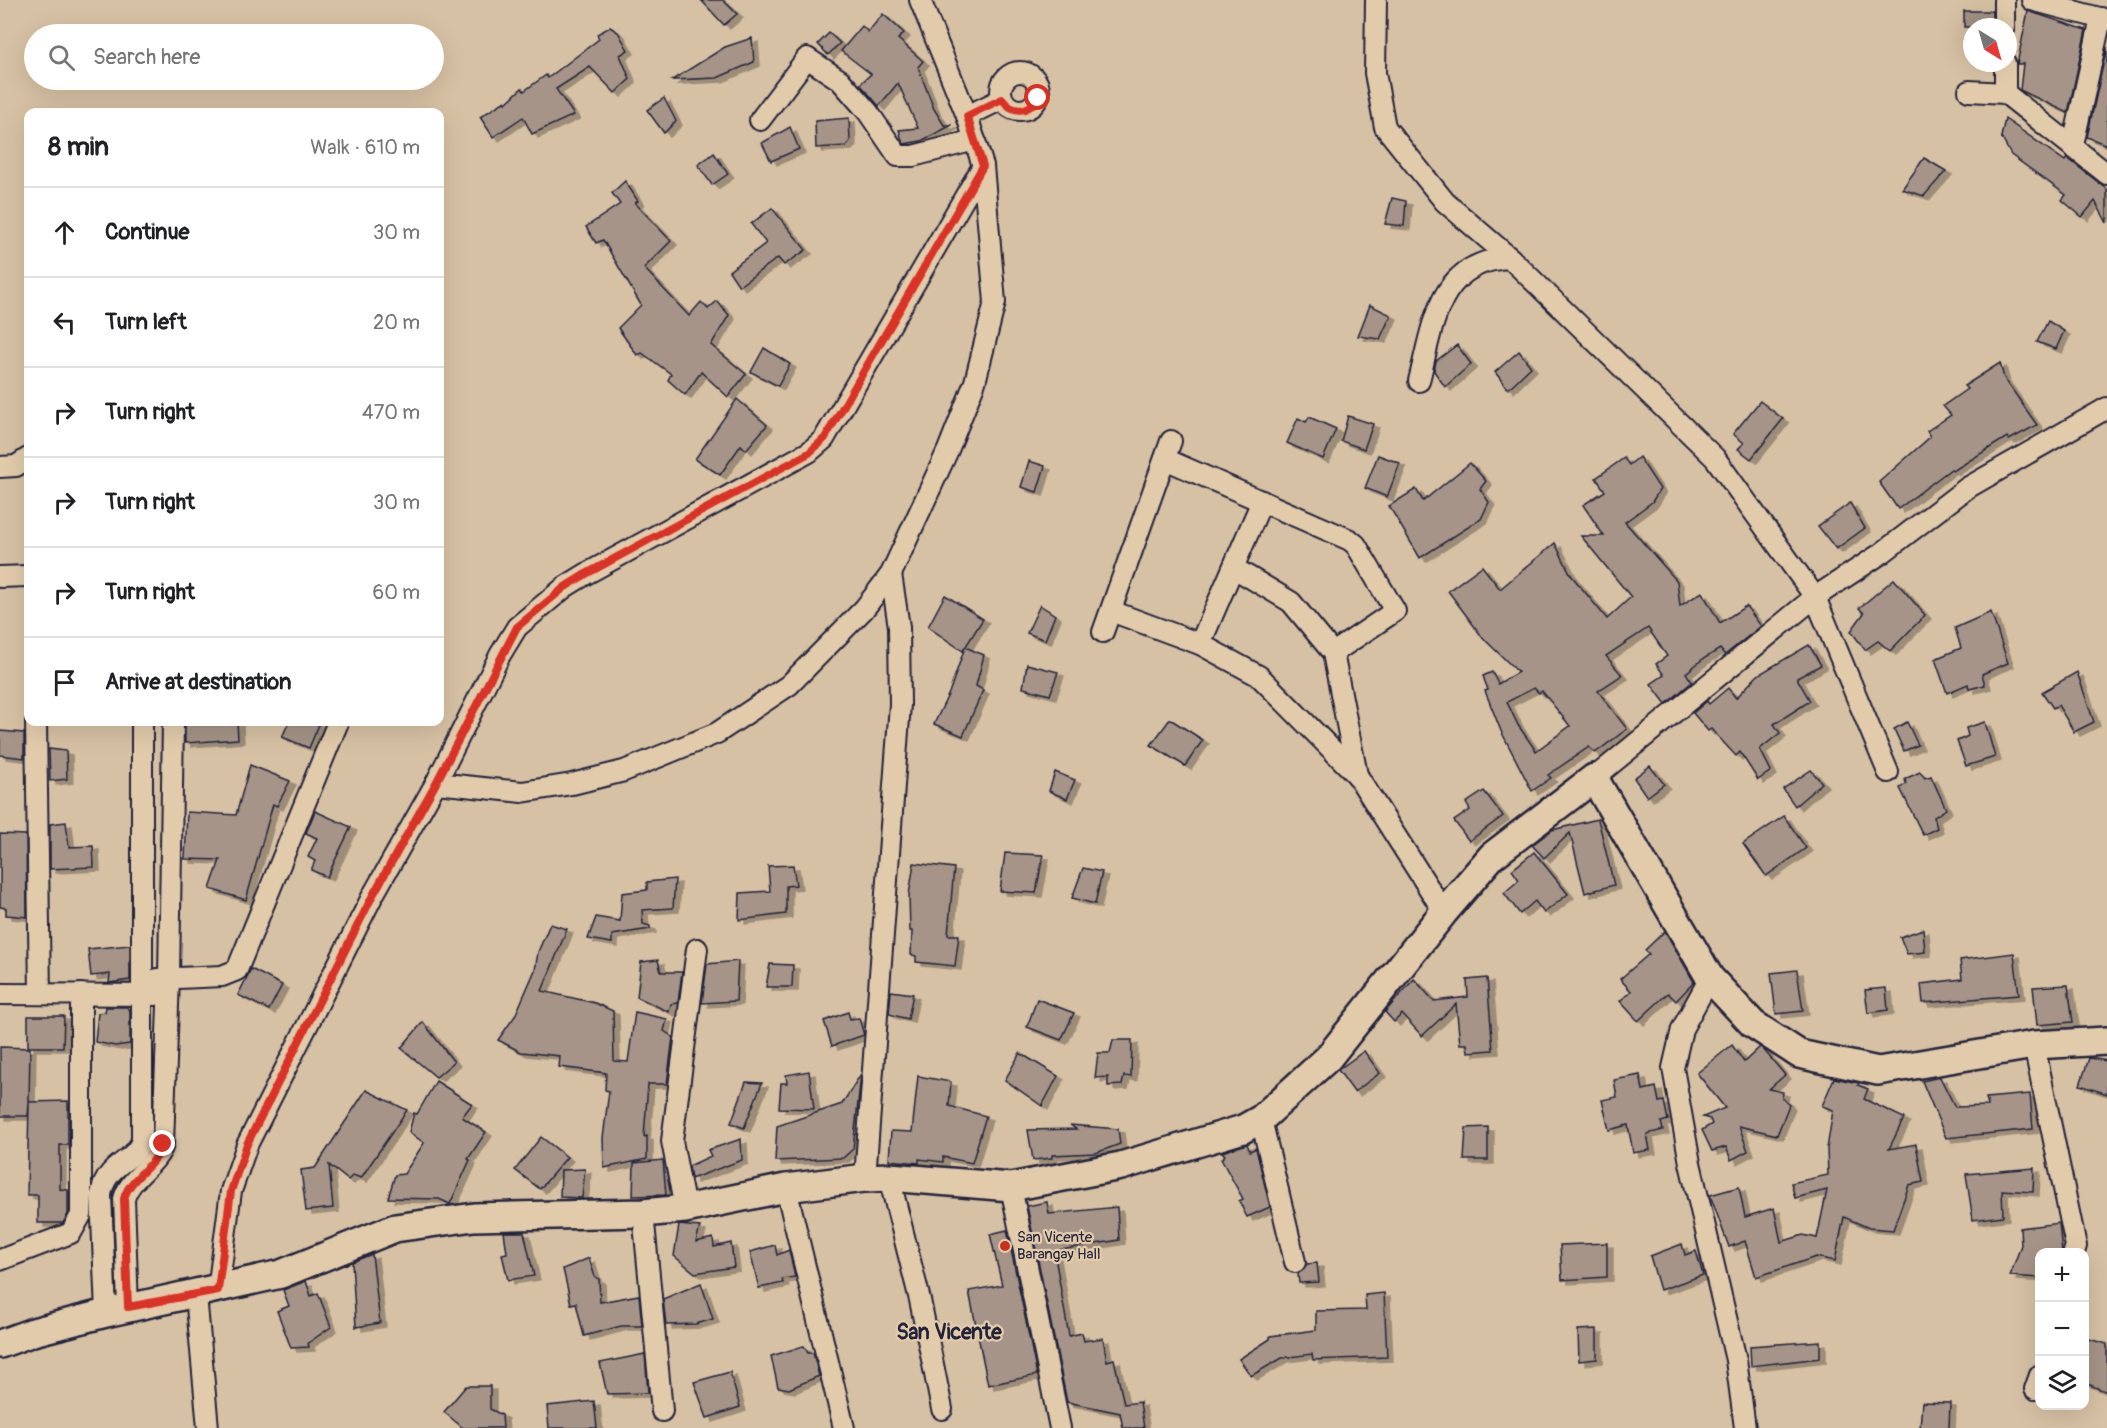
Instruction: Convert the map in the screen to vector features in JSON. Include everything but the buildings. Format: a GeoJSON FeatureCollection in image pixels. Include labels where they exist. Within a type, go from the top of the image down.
{"type":"FeatureCollection","features":[{"type":"Feature","properties":{"kind":"street"},"geometry":{"type":"LineString","coordinates":[[436,783],[522,792],[572,784],[624,771],[717,733],[789,685],[864,609],[891,574],[948,450],[975,382],[995,302],[983,166],[967,116],[920,0]]}},
{"type":"Feature","properties":{"kind":"street"},"geometry":{"type":"LineString","coordinates":[[1376,0],[1375,73],[1385,127],[1445,202],[1510,258],[1715,458],[1815,597],[1888,772]]}},
{"type":"Feature","properties":{"kind":"street"},"geometry":{"type":"LineString","coordinates":[[2004,0],[2004,18]]}},
{"type":"Feature","properties":{"kind":"street"},"geometry":{"type":"LineString","coordinates":[[2032,0],[2104,19],[2073,145]]}},
{"type":"Feature","properties":{"kind":"street"},"geometry":{"type":"LineString","coordinates":[[760,120],[807,58],[840,80],[868,112],[898,156],[913,156],[975,140]]}},
{"type":"Feature","properties":{"kind":"street"},"geometry":{"type":"LineString","coordinates":[[2005,72],[2005,93]]}},
{"type":"Feature","properties":{"kind":"street"},"geometry":{"type":"LineString","coordinates":[[1969,91],[2005,93],[2107,174]]}},
{"type":"Feature","properties":{"kind":"street"},"geometry":{"type":"LineString","coordinates":[[967,116],[1002,99]]}},
{"type":"Feature","properties":{"kind":"street"},"geometry":{"type":"LineString","coordinates":[[208,1428],[207,1292],[231,1191],[252,1134],[373,895],[436,783],[517,627],[565,587],[586,574],[809,453],[825,438],[983,166]]}},
{"type":"Feature","properties":{"kind":"street"},"geometry":{"type":"LineString","coordinates":[[1419,381],[1434,323],[1447,290],[1460,275],[1481,263],[1489,259],[1510,258]]}},
{"type":"Feature","properties":{"kind":"street"},"geometry":{"type":"LineString","coordinates":[[0,1344],[33,1332],[117,1310],[281,1274],[395,1228],[474,1217],[643,1213],[685,1209],[786,1188],[877,1178],[1011,1187],[1121,1166],[1243,1129],[1261,1119],[1328,1058],[1444,912],[1492,856],[1594,778],[1815,597],[1882,553],[1967,488],[2107,408]]}},
{"type":"Feature","properties":{"kind":"street"},"geometry":{"type":"LineString","coordinates":[[1103,632],[1168,450],[1262,501],[1350,540],[1356,546],[1394,607],[1393,614],[1333,653]]}},
{"type":"Feature","properties":{"kind":"street"},"geometry":{"type":"LineString","coordinates":[[0,467],[16,466],[24,461]]}},
{"type":"Feature","properties":{"kind":"street"},"geometry":{"type":"LineString","coordinates":[[1200,644],[1262,501]]}},
{"type":"Feature","properties":{"kind":"street"},"geometry":{"type":"LineString","coordinates":[[1234,568],[1291,602],[1333,653],[1357,775]]}},
{"type":"Feature","properties":{"kind":"street"},"geometry":{"type":"LineString","coordinates":[[891,574],[899,627],[900,704],[877,1178],[920,1300],[942,1409]]}},
{"type":"Feature","properties":{"kind":"street"},"geometry":{"type":"LineString","coordinates":[[0,577],[24,576]]}},
{"type":"Feature","properties":{"kind":"street"},"geometry":{"type":"LineString","coordinates":[[1111,611],[1200,644],[1259,676],[1357,775],[1444,912]]}},
{"type":"Feature","properties":{"kind":"street"},"geometry":{"type":"LineString","coordinates":[[36,726],[40,994]]}},
{"type":"Feature","properties":{"kind":"street"},"geometry":{"type":"LineString","coordinates":[[117,1310],[101,1195],[106,1176],[142,1144],[142,726]]}},
{"type":"Feature","properties":{"kind":"street"},"geometry":{"type":"LineString","coordinates":[[117,1310],[124,1199],[129,1186],[162,1148],[169,987],[172,726]]}},
{"type":"Feature","properties":{"kind":"street"},"geometry":{"type":"LineString","coordinates":[[0,994],[81,993],[169,987],[222,976],[237,970],[336,726]]}},
{"type":"Feature","properties":{"kind":"street"},"geometry":{"type":"LineString","coordinates":[[1594,778],[1710,978],[1753,1024],[1799,1054],[1878,1071],[2034,1046],[2107,1041]]}},
{"type":"Feature","properties":{"kind":"street"},"geometry":{"type":"LineString","coordinates":[[685,1209],[672,1141],[697,949]]}},
{"type":"Feature","properties":{"kind":"street"},"geometry":{"type":"LineString","coordinates":[[1710,978],[1682,1029],[1673,1068],[1690,1162],[1736,1360],[1745,1428]]}},
{"type":"Feature","properties":{"kind":"street"},"geometry":{"type":"LineString","coordinates":[[0,1260],[71,1233],[81,1215],[81,993]]}},
{"type":"Feature","properties":{"kind":"street"},"geometry":{"type":"LineString","coordinates":[[2034,1046],[2075,1248]]}},
{"type":"Feature","properties":{"kind":"street"},"geometry":{"type":"LineString","coordinates":[[1261,1119],[1295,1262]]}},
{"type":"Feature","properties":{"kind":"street"},"geometry":{"type":"LineString","coordinates":[[1011,1187],[1060,1428]]}},
{"type":"Feature","properties":{"kind":"street"},"geometry":{"type":"LineString","coordinates":[[786,1188],[844,1428]]}},
{"type":"Feature","properties":{"kind":"street"},"geometry":{"type":"LineString","coordinates":[[643,1213],[662,1411]]}},
{"type":"Feature","properties":{"kind":"place","name":"San Vicente Barangay Hall"},"geometry":{"type":"Point","coordinates":[1005,1246]}},
{"type":"Feature","properties":{"kind":"district","name":"San Vicente"},"geometry":{"type":"Point","coordinates":[949,1332]}},
{"type":"Feature","properties":{"kind":"route"},"geometry":{"type":"LineString","coordinates":[[163,1144],[159,1152],[129,1186],[124,1199],[128,1307],[180,1295],[218,1290],[223,1238],[231,1191],[247,1144],[373,895],[436,783],[517,627],[565,587],[586,574],[783,465],[809,453],[825,438],[837,421],[983,166],[967,116],[1002,99],[1013,110],[1028,109],[1038,98]]}}]}
